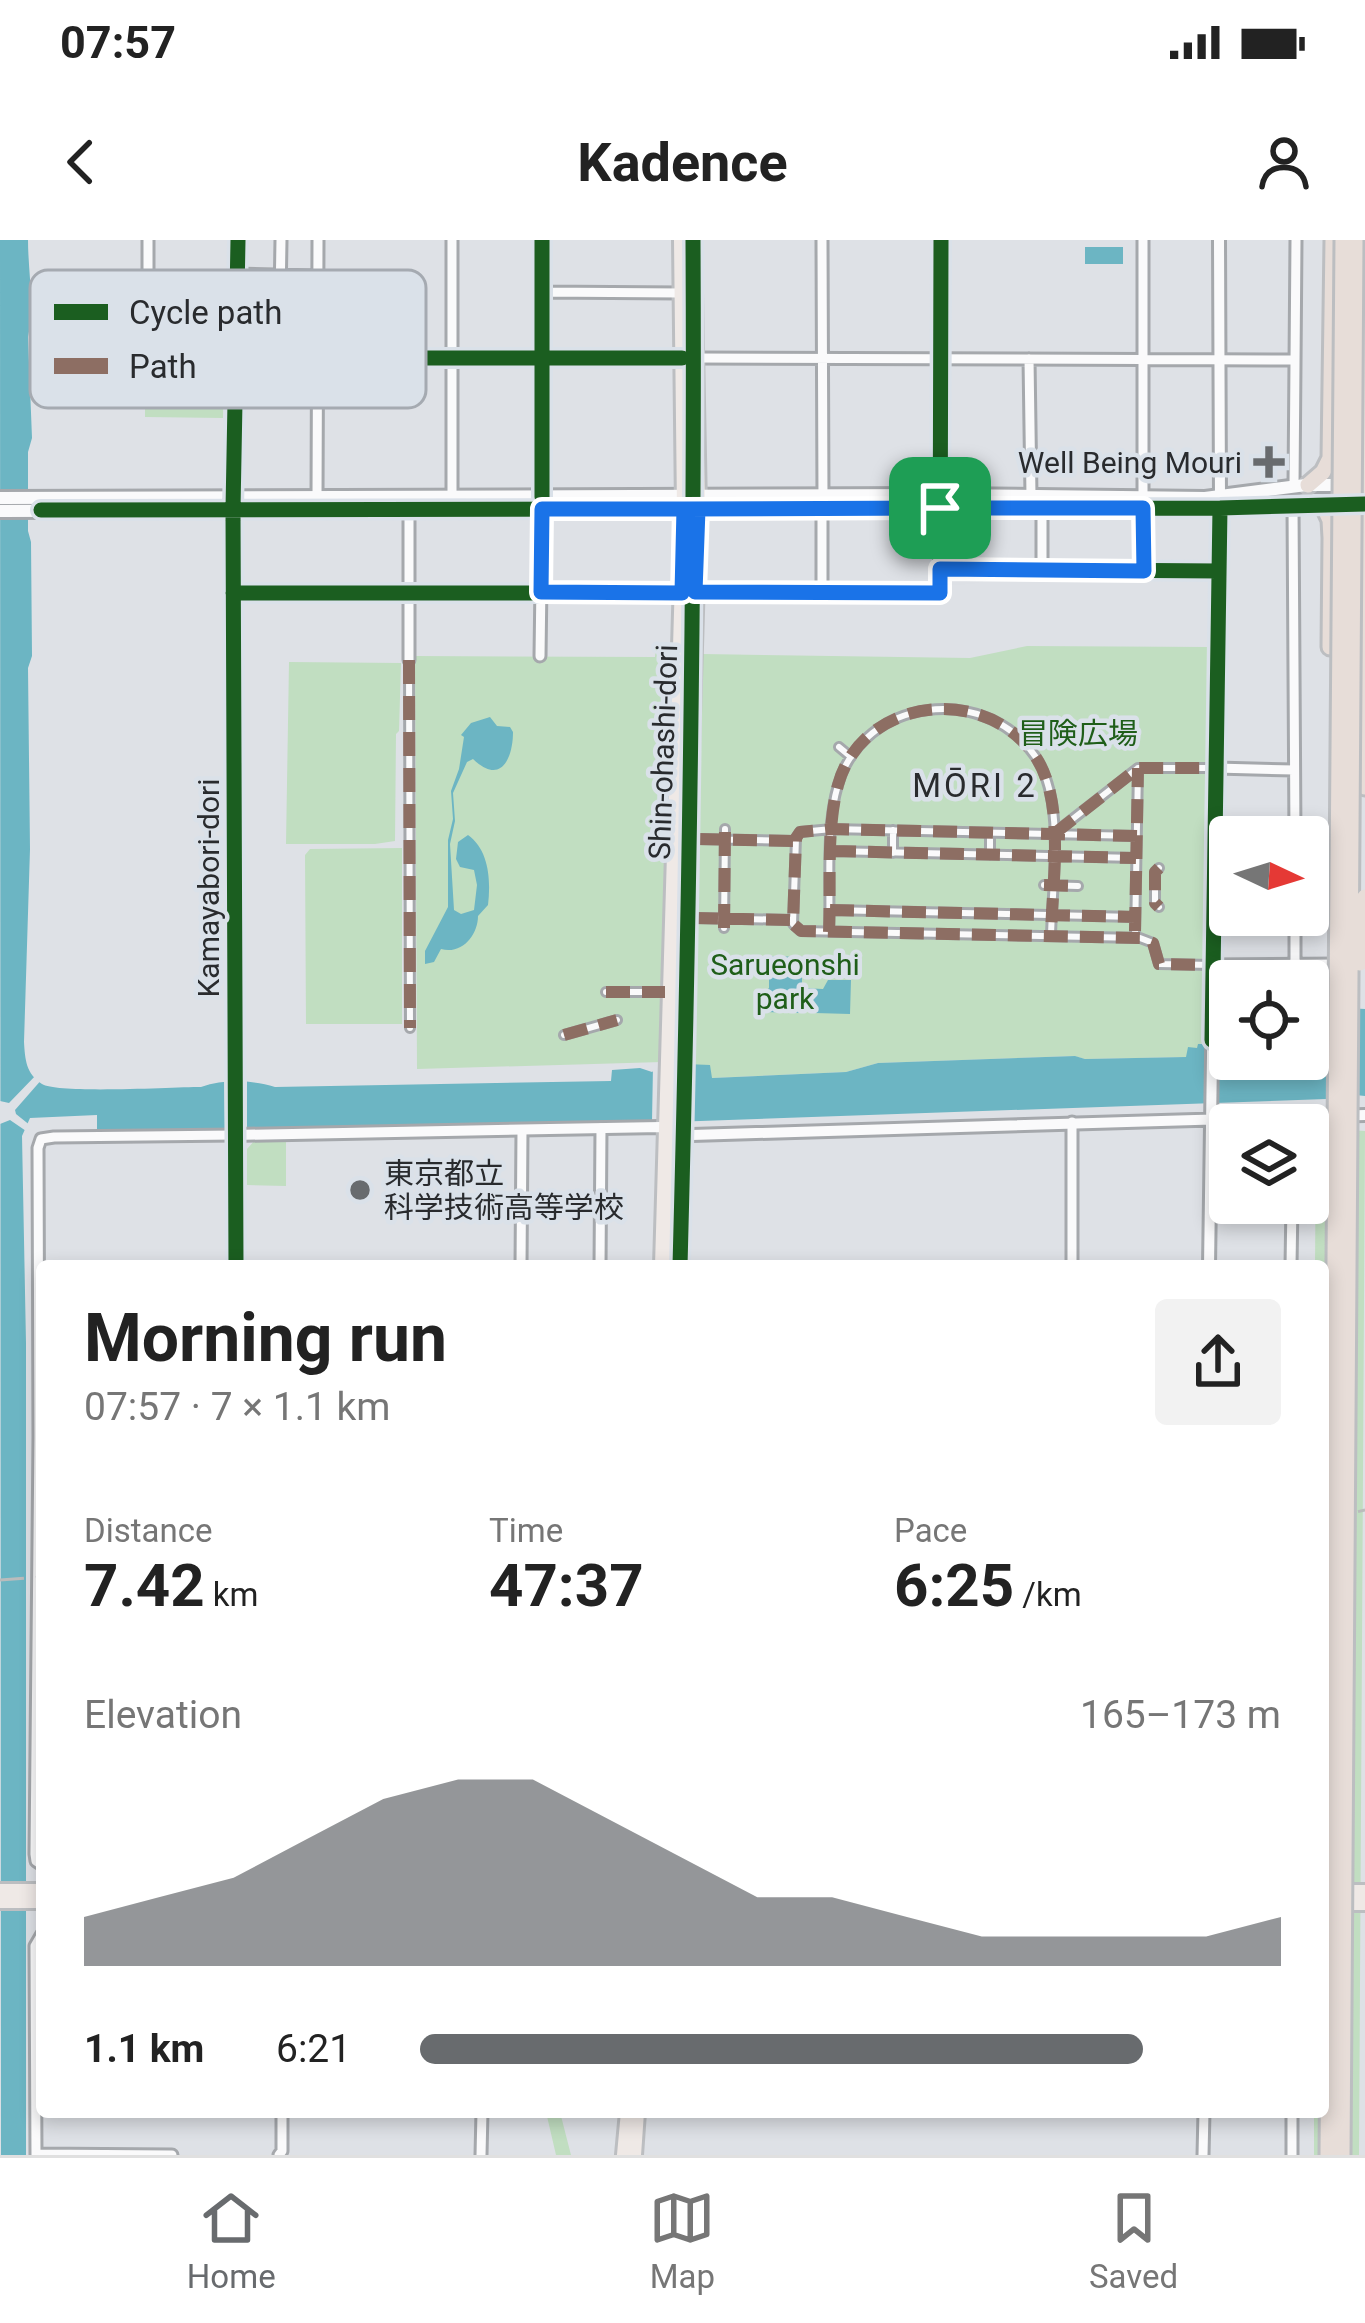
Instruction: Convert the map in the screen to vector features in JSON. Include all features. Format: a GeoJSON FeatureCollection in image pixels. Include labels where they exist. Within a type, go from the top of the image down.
{"type":"FeatureCollection","features":[{"type":"Feature","properties":{"kind":"highway"},"geometry":{"type":"LineString","coordinates":[[1330,485],[1333,240]]}},
{"type":"Feature","properties":{"kind":"highway"},"geometry":{"type":"LineString","coordinates":[[1329,2042],[1343,240]]}},
{"type":"Feature","properties":{"kind":"highway"},"geometry":{"type":"LineString","coordinates":[[1342,2155],[1355,240]]}},
{"type":"Feature","properties":{"kind":"highway"},"geometry":{"type":"LineString","coordinates":[[1365,240],[1365,787]]}},
{"type":"Feature","properties":{"kind":"highway"},"geometry":{"type":"LineString","coordinates":[[1301,486],[1323,472],[1330,458]]}},
{"type":"Feature","properties":{"kind":"highway"},"geometry":{"type":"LineString","coordinates":[[1330,647],[1344,570],[1343,525],[1362,494]]}},
{"type":"Feature","properties":{"kind":"highway"},"geometry":{"type":"LineString","coordinates":[[1323,505],[1331,538],[1330,990],[1338,1028]]}},
{"type":"Feature","properties":{"kind":"highway"},"geometry":{"type":"LineString","coordinates":[[1351,1104],[1365,897]]}},
{"type":"Feature","properties":{"kind":"highway"},"geometry":{"type":"LineString","coordinates":[[1328,2118],[1328,2155]]}},
{"type":"Feature","properties":{"kind":"main road"},"geometry":{"type":"LineString","coordinates":[[681,240],[689,358]]}},
{"type":"Feature","properties":{"kind":"main road"},"geometry":{"type":"LineString","coordinates":[[662,1260],[675,1060],[691,503],[693,240]]}},
{"type":"Feature","properties":{"kind":"main road"},"geometry":{"type":"LineString","coordinates":[[1220,502],[1301,486],[1330,485],[1362,494]]}},
{"type":"Feature","properties":{"kind":"main road"},"geometry":{"type":"LineString","coordinates":[[0,498],[41,504],[409,509],[542,503],[941,502],[1030,496],[1293,506],[1323,505],[1362,494]]}},
{"type":"Feature","properties":{"kind":"main road"},"geometry":{"type":"LineString","coordinates":[[233,504],[317,498],[542,503]]}},
{"type":"Feature","properties":{"kind":"main road"},"geometry":{"type":"LineString","coordinates":[[941,502],[1042,508],[1143,502]]}},
{"type":"Feature","properties":{"kind":"main road"},"geometry":{"type":"LineString","coordinates":[[689,592],[700,565],[691,503]]}},
{"type":"Feature","properties":{"kind":"main road"},"geometry":{"type":"LineString","coordinates":[[0,511],[41,504]]}},
{"type":"Feature","properties":{"kind":"main road"},"geometry":{"type":"LineString","coordinates":[[673,1126],[676,1260]]}},
{"type":"Feature","properties":{"kind":"main road"},"geometry":{"type":"LineString","coordinates":[[0,1891],[36,1891]]}},
{"type":"Feature","properties":{"kind":"main road"},"geometry":{"type":"LineString","coordinates":[[1329,1893],[1364,1898]]}},
{"type":"Feature","properties":{"kind":"main road"},"geometry":{"type":"LineString","coordinates":[[1329,1902],[1364,1898]]}},
{"type":"Feature","properties":{"kind":"main road"},"geometry":{"type":"LineString","coordinates":[[0,1901],[36,1901]]}},
{"type":"Feature","properties":{"kind":"main road"},"geometry":{"type":"LineString","coordinates":[[624,2155],[627,2118]]}},
{"type":"Feature","properties":{"kind":"main road"},"geometry":{"type":"LineString","coordinates":[[634,2155],[637,2118]]}},
{"type":"Feature","properties":{"kind":"street","name":"Kamayabori-dori"},"geometry":{"type":"LineString","coordinates":[[237,270],[238,240]]}},
{"type":"Feature","properties":{"kind":"street"},"geometry":{"type":"LineString","coordinates":[[280,270],[281,240]]}},
{"type":"Feature","properties":{"kind":"street"},"geometry":{"type":"LineString","coordinates":[[452,240],[452,498]]}},
{"type":"Feature","properties":{"kind":"street"},"geometry":{"type":"LineString","coordinates":[[540,656],[542,240]]}},
{"type":"Feature","properties":{"kind":"street"},"geometry":{"type":"LineString","coordinates":[[822,240],[822,593]]}},
{"type":"Feature","properties":{"kind":"street"},"geometry":{"type":"LineString","coordinates":[[233,592],[940,593],[941,240]]}},
{"type":"Feature","properties":{"kind":"street"},"geometry":{"type":"LineString","coordinates":[[1144,240],[1144,571]]}},
{"type":"Feature","properties":{"kind":"street"},"geometry":{"type":"LineString","coordinates":[[1213,960],[1220,240]]}},
{"type":"Feature","properties":{"kind":"street"},"geometry":{"type":"LineString","coordinates":[[1296,240],[1294,360],[1301,486]]}},
{"type":"Feature","properties":{"kind":"street"},"geometry":{"type":"LineString","coordinates":[[542,292],[681,292]]}},
{"type":"Feature","properties":{"kind":"street"},"geometry":{"type":"LineString","coordinates":[[426,358],[1294,360]]}},
{"type":"Feature","properties":{"kind":"street"},"geometry":{"type":"LineString","coordinates":[[1029,359],[1030,496]]}},
{"type":"Feature","properties":{"kind":"street","name":"Kamayabori-dori"},"geometry":{"type":"LineString","coordinates":[[235,408],[236,1260]]}},
{"type":"Feature","properties":{"kind":"street"},"geometry":{"type":"LineString","coordinates":[[317,498],[318,408]]}},
{"type":"Feature","properties":{"kind":"street"},"geometry":{"type":"LineString","coordinates":[[1293,506],[1295,816]]}},
{"type":"Feature","properties":{"kind":"street"},"geometry":{"type":"LineString","coordinates":[[1042,508],[1042,570]]}},
{"type":"Feature","properties":{"kind":"street"},"geometry":{"type":"LineString","coordinates":[[409,509],[410,1028]]}},
{"type":"Feature","properties":{"kind":"street"},"geometry":{"type":"LineString","coordinates":[[940,569],[1219,571]]}},
{"type":"Feature","properties":{"kind":"street"},"geometry":{"type":"LineString","coordinates":[[829,932],[838,782],[851,758],[880,727],[912,711],[947,707],[981,713],[1012,730],[1036,757],[1050,789],[1054,834],[1048,885],[1051,936]]}},
{"type":"Feature","properties":{"kind":"street"},"geometry":{"type":"LineString","coordinates":[[838,747],[851,758]]}},
{"type":"Feature","properties":{"kind":"street"},"geometry":{"type":"LineString","coordinates":[[1054,834],[1138,768],[1294,770]]}},
{"type":"Feature","properties":{"kind":"street"},"geometry":{"type":"LineString","coordinates":[[1135,938],[1138,768]]}},
{"type":"Feature","properties":{"kind":"street"},"geometry":{"type":"LineString","coordinates":[[723,923],[725,829]]}},
{"type":"Feature","properties":{"kind":"street"},"geometry":{"type":"LineString","coordinates":[[893,830],[893,853]]}},
{"type":"Feature","properties":{"kind":"street"},"geometry":{"type":"LineString","coordinates":[[1137,836],[800,832],[793,920],[797,930],[829,932],[1147,938],[1159,964],[1209,965]]}},
{"type":"Feature","properties":{"kind":"street"},"geometry":{"type":"LineString","coordinates":[[990,855],[991,832]]}},
{"type":"Feature","properties":{"kind":"street"},"geometry":{"type":"LineString","coordinates":[[697,839],[796,842]]}},
{"type":"Feature","properties":{"kind":"street"},"geometry":{"type":"LineString","coordinates":[[832,851],[1136,858]]}},
{"type":"Feature","properties":{"kind":"street"},"geometry":{"type":"LineString","coordinates":[[1159,868],[1155,888],[1159,907]]}},
{"type":"Feature","properties":{"kind":"street"},"geometry":{"type":"LineString","coordinates":[[1048,885],[1078,886]]}},
{"type":"Feature","properties":{"kind":"street"},"geometry":{"type":"LineString","coordinates":[[1136,888],[1155,888]]}},
{"type":"Feature","properties":{"kind":"street"},"geometry":{"type":"LineString","coordinates":[[830,910],[1135,917]]}},
{"type":"Feature","properties":{"kind":"street"},"geometry":{"type":"LineString","coordinates":[[891,933],[892,912]]}},
{"type":"Feature","properties":{"kind":"street"},"geometry":{"type":"LineString","coordinates":[[988,914],[988,935]]}},
{"type":"Feature","properties":{"kind":"street"},"geometry":{"type":"LineString","coordinates":[[694,918],[723,923],[793,920]]}},
{"type":"Feature","properties":{"kind":"street"},"geometry":{"type":"LineString","coordinates":[[1329,964],[1365,963]]}},
{"type":"Feature","properties":{"kind":"street"},"geometry":{"type":"LineString","coordinates":[[606,992],[664,992]]}},
{"type":"Feature","properties":{"kind":"street"},"geometry":{"type":"LineString","coordinates":[[564,1035],[617,1020]]}},
{"type":"Feature","properties":{"kind":"street"},"geometry":{"type":"LineString","coordinates":[[1329,1117],[1365,1115]]}},
{"type":"Feature","properties":{"kind":"street"},"geometry":{"type":"LineString","coordinates":[[39,1260],[41,1139],[235,1131],[1209,1119]]}},
{"type":"Feature","properties":{"kind":"street"},"geometry":{"type":"LineString","coordinates":[[1072,1122],[1072,1260]]}},
{"type":"Feature","properties":{"kind":"street"},"geometry":{"type":"LineString","coordinates":[[600,1260],[601,1128]]}},
{"type":"Feature","properties":{"kind":"street"},"geometry":{"type":"LineString","coordinates":[[521,1260],[522,1130]]}},
{"type":"Feature","properties":{"kind":"street"},"geometry":{"type":"LineString","coordinates":[[1209,1224],[1209,1260]]}},
{"type":"Feature","properties":{"kind":"street"},"geometry":{"type":"LineString","coordinates":[[1292,1224],[1292,1260]]}},
{"type":"Feature","properties":{"kind":"street"},"geometry":{"type":"LineString","coordinates":[[36,1713],[36,1862]]}},
{"type":"Feature","properties":{"kind":"street"},"geometry":{"type":"LineString","coordinates":[[36,1944],[36,2050]]}},
{"type":"Feature","properties":{"kind":"street"},"geometry":{"type":"LineString","coordinates":[[37,2118],[37,2154],[172,2155]]}},
{"type":"Feature","properties":{"kind":"street"},"geometry":{"type":"LineString","coordinates":[[279,2155],[282,2118]]}},
{"type":"Feature","properties":{"kind":"street"},"geometry":{"type":"LineString","coordinates":[[481,2155],[482,2118]]}},
{"type":"Feature","properties":{"kind":"street"},"geometry":{"type":"LineString","coordinates":[[1204,2118],[1204,2155]]}},
{"type":"Feature","properties":{"kind":"street"},"geometry":{"type":"LineString","coordinates":[[1292,2118],[1292,2155]]}},
{"type":"Feature","properties":{"kind":"green space"},"geometry":{"type":"Polygon","coordinates":[[[145,408],[223,408],[223,418],[145,417],[145,408]]]}},
{"type":"Feature","properties":{"kind":"green space","name":"Sarueonshi park"},"geometry":{"type":"Polygon","coordinates":[[[656,646],[672,646],[662,1062],[417,1069],[415,656],[655,657],[656,646]]]}},
{"type":"Feature","properties":{"kind":"green space","name":"Sarueonshi park"},"geometry":{"type":"Polygon","coordinates":[[[1027,646],[1209,647],[1204,1043],[1187,1057],[878,1063],[846,1072],[711,1078],[690,1065],[702,654],[970,658],[1027,646]]]}},
{"type":"Feature","properties":{"kind":"green space"},"geometry":{"type":"Polygon","coordinates":[[[289,662],[401,663],[395,841],[286,844],[289,662]]]}},
{"type":"Feature","properties":{"kind":"green space"},"geometry":{"type":"Polygon","coordinates":[[[402,848],[402,1024],[306,1024],[305,855],[310,849],[402,848]]]}},
{"type":"Feature","properties":{"kind":"green space"},"geometry":{"type":"Polygon","coordinates":[[[1329,1129],[1365,1131],[1359,2155],[1314,2155],[1314,2118],[1329,2118],[1329,1260],[1315,1260],[1315,1224],[1329,1224],[1329,1129]]]}},
{"type":"Feature","properties":{"kind":"green space"},"geometry":{"type":"Polygon","coordinates":[[[257,1138],[286,1141],[286,1186],[247,1185],[247,1149],[257,1138]]]}},
{"type":"Feature","properties":{"kind":"green space"},"geometry":{"type":"Polygon","coordinates":[[[547,2118],[562,2118],[571,2155],[556,2155],[547,2118]]]}},
{"type":"Feature","properties":{"kind":"water"},"geometry":{"type":"Polygon","coordinates":[[[0,240],[28,240],[30,273],[32,656],[28,668],[30,849],[24,1042],[30,1071],[42,1084],[117,1089],[238,1081],[275,1087],[611,1081],[612,1070],[652,1072],[680,1064],[710,1065],[712,1078],[846,1072],[878,1063],[1186,1057],[1188,1047],[1209,1044],[1209,1080],[1329,1080],[1329,1007],[1365,1009],[1365,1096],[1327,1092],[1326,1099],[530,1127],[97,1132],[97,1115],[30,1118],[22,1136],[26,2155],[1,2155],[0,240]]]}},
{"type":"Feature","properties":{"kind":"water"},"geometry":{"type":"Polygon","coordinates":[[[1085,247],[1123,247],[1123,264],[1085,264],[1085,247]]]}},
{"type":"Feature","properties":{"kind":"water"},"geometry":{"type":"Polygon","coordinates":[[[490,717],[497,726],[510,727],[511,751],[498,769],[483,767],[473,759],[467,762],[453,793],[455,821],[450,844],[454,910],[461,914],[474,910],[474,870],[460,867],[456,859],[458,842],[468,835],[487,866],[488,905],[467,942],[456,949],[441,949],[434,962],[425,964],[425,951],[448,907],[451,791],[459,769],[461,735],[471,723],[490,717]]]}},
{"type":"Feature","properties":{"kind":"water"},"geometry":{"type":"Polygon","coordinates":[[[766,956],[810,957],[802,988],[823,989],[828,980],[851,980],[850,1014],[815,1013],[812,1008],[799,1013],[764,1012],[769,988],[766,956]]]}},
{"type":"Feature","properties":{"kind":"pier"},"geometry":{"type":"Polygon","coordinates":[[[693,1065],[691,1120],[652,1121],[653,1066],[693,1065]]]}},
{"type":"Feature","properties":{"kind":"pier"},"geometry":{"type":"Polygon","coordinates":[[[38,1073],[43,1078],[15,1110],[31,1126],[29,1133],[10,1120],[0,1124],[0,1101],[9,1103],[38,1073]]]}},
{"type":"Feature","properties":{"kind":"pier"},"geometry":{"type":"Polygon","coordinates":[[[224,1076],[247,1076],[247,1128],[225,1129],[224,1076]]]}},
{"type":"Feature","properties":{"kind":"railway"},"geometry":{"type":"LineString","coordinates":[[1329,1519],[1365,1510]]}},
{"type":"Feature","properties":{"kind":"railway"},"geometry":{"type":"LineString","coordinates":[[0,1580],[36,1577]]}},
{"type":"Feature","properties":{"kind":"marked path"},"geometry":{"type":"LineString","coordinates":[[409,660],[410,1028]]}},
{"type":"Feature","properties":{"kind":"marked path"},"geometry":{"type":"LineString","coordinates":[[829,932],[832,820],[838,785],[851,755],[872,733],[898,718],[927,710],[957,710],[987,717],[1013,733],[1045,774],[1055,843],[1051,936]]}},
{"type":"Feature","properties":{"kind":"marked path"},"geometry":{"type":"LineString","coordinates":[[1054,834],[1138,768],[1216,768]]}},
{"type":"Feature","properties":{"kind":"marked path"},"geometry":{"type":"LineString","coordinates":[[1135,931],[1138,768]]}},
{"type":"Feature","properties":{"kind":"marked path"},"geometry":{"type":"LineString","coordinates":[[724,928],[725,829]]}},
{"type":"Feature","properties":{"kind":"marked path"},"geometry":{"type":"LineString","coordinates":[[1137,836],[800,832],[793,924],[801,931],[1140,938],[1153,943],[1159,964],[1209,965]]}},
{"type":"Feature","properties":{"kind":"marked path"},"geometry":{"type":"LineString","coordinates":[[697,839],[796,841]]}},
{"type":"Feature","properties":{"kind":"marked path"},"geometry":{"type":"LineString","coordinates":[[832,851],[1136,858]]}},
{"type":"Feature","properties":{"kind":"marked path"},"geometry":{"type":"LineString","coordinates":[[1159,868],[1155,872],[1159,907]]}},
{"type":"Feature","properties":{"kind":"marked path"},"geometry":{"type":"LineString","coordinates":[[1044,885],[1078,886]]}},
{"type":"Feature","properties":{"kind":"marked path"},"geometry":{"type":"LineString","coordinates":[[830,910],[1135,917]]}},
{"type":"Feature","properties":{"kind":"marked path"},"geometry":{"type":"LineString","coordinates":[[694,918],[793,920]]}},
{"type":"Feature","properties":{"kind":"marked path"},"geometry":{"type":"LineString","coordinates":[[606,992],[665,992]]}},
{"type":"Feature","properties":{"kind":"marked path"},"geometry":{"type":"LineString","coordinates":[[564,1035],[617,1020]]}},
{"type":"Feature","properties":{"kind":"cycle path"},"geometry":{"type":"LineString","coordinates":[[237,270],[238,240]]}},
{"type":"Feature","properties":{"kind":"cycle path"},"geometry":{"type":"LineString","coordinates":[[542,240],[542,497]]}},
{"type":"Feature","properties":{"kind":"cycle path","name":"Shin-ohashi-dori"},"geometry":{"type":"LineString","coordinates":[[680,1260],[691,753],[693,240]]}},
{"type":"Feature","properties":{"kind":"cycle path"},"geometry":{"type":"LineString","coordinates":[[695,592],[940,593],[941,240]]}},
{"type":"Feature","properties":{"kind":"cycle path"},"geometry":{"type":"LineString","coordinates":[[426,358],[682,358]]}},
{"type":"Feature","properties":{"kind":"cycle path"},"geometry":{"type":"LineString","coordinates":[[235,408],[236,1260]]}},
{"type":"Feature","properties":{"kind":"cycle path"},"geometry":{"type":"LineString","coordinates":[[41,510],[1365,504]]}},
{"type":"Feature","properties":{"kind":"cycle path"},"geometry":{"type":"LineString","coordinates":[[1213,960],[1220,508]]}},
{"type":"Feature","properties":{"kind":"cycle path"},"geometry":{"type":"LineString","coordinates":[[233,593],[682,593],[683,564]]}},
{"type":"Feature","properties":{"kind":"cycle path"},"geometry":{"type":"LineString","coordinates":[[940,569],[1219,571]]}},
{"type":"Feature","properties":{"kind":"place","name":"Well Being Mouri"},"geometry":{"type":"Point","coordinates":[1269,462]}},
{"type":"Feature","properties":{"kind":"place","name":"東京都立 科学技術高等学校"},"geometry":{"type":"Point","coordinates":[360,1190]}},
{"type":"Feature","properties":{"kind":"district","name":"MŌRI 2"},"geometry":{"type":"Point","coordinates":[975,785]}},
{"type":"Feature","properties":{"kind":"route"},"geometry":{"type":"LineString","coordinates":[[940,508],[684,509],[682,593],[541,592],[542,509],[640,510],[669,510],[684,509],[698,509],[695,592],[940,593],[940,569],[1144,571],[1143,508],[940,508]]}},
{"type":"Feature","properties":{"kind":"park label","name":"冒険広場"},"geometry":{"type":"Point","coordinates":[1078,733]}}]}
